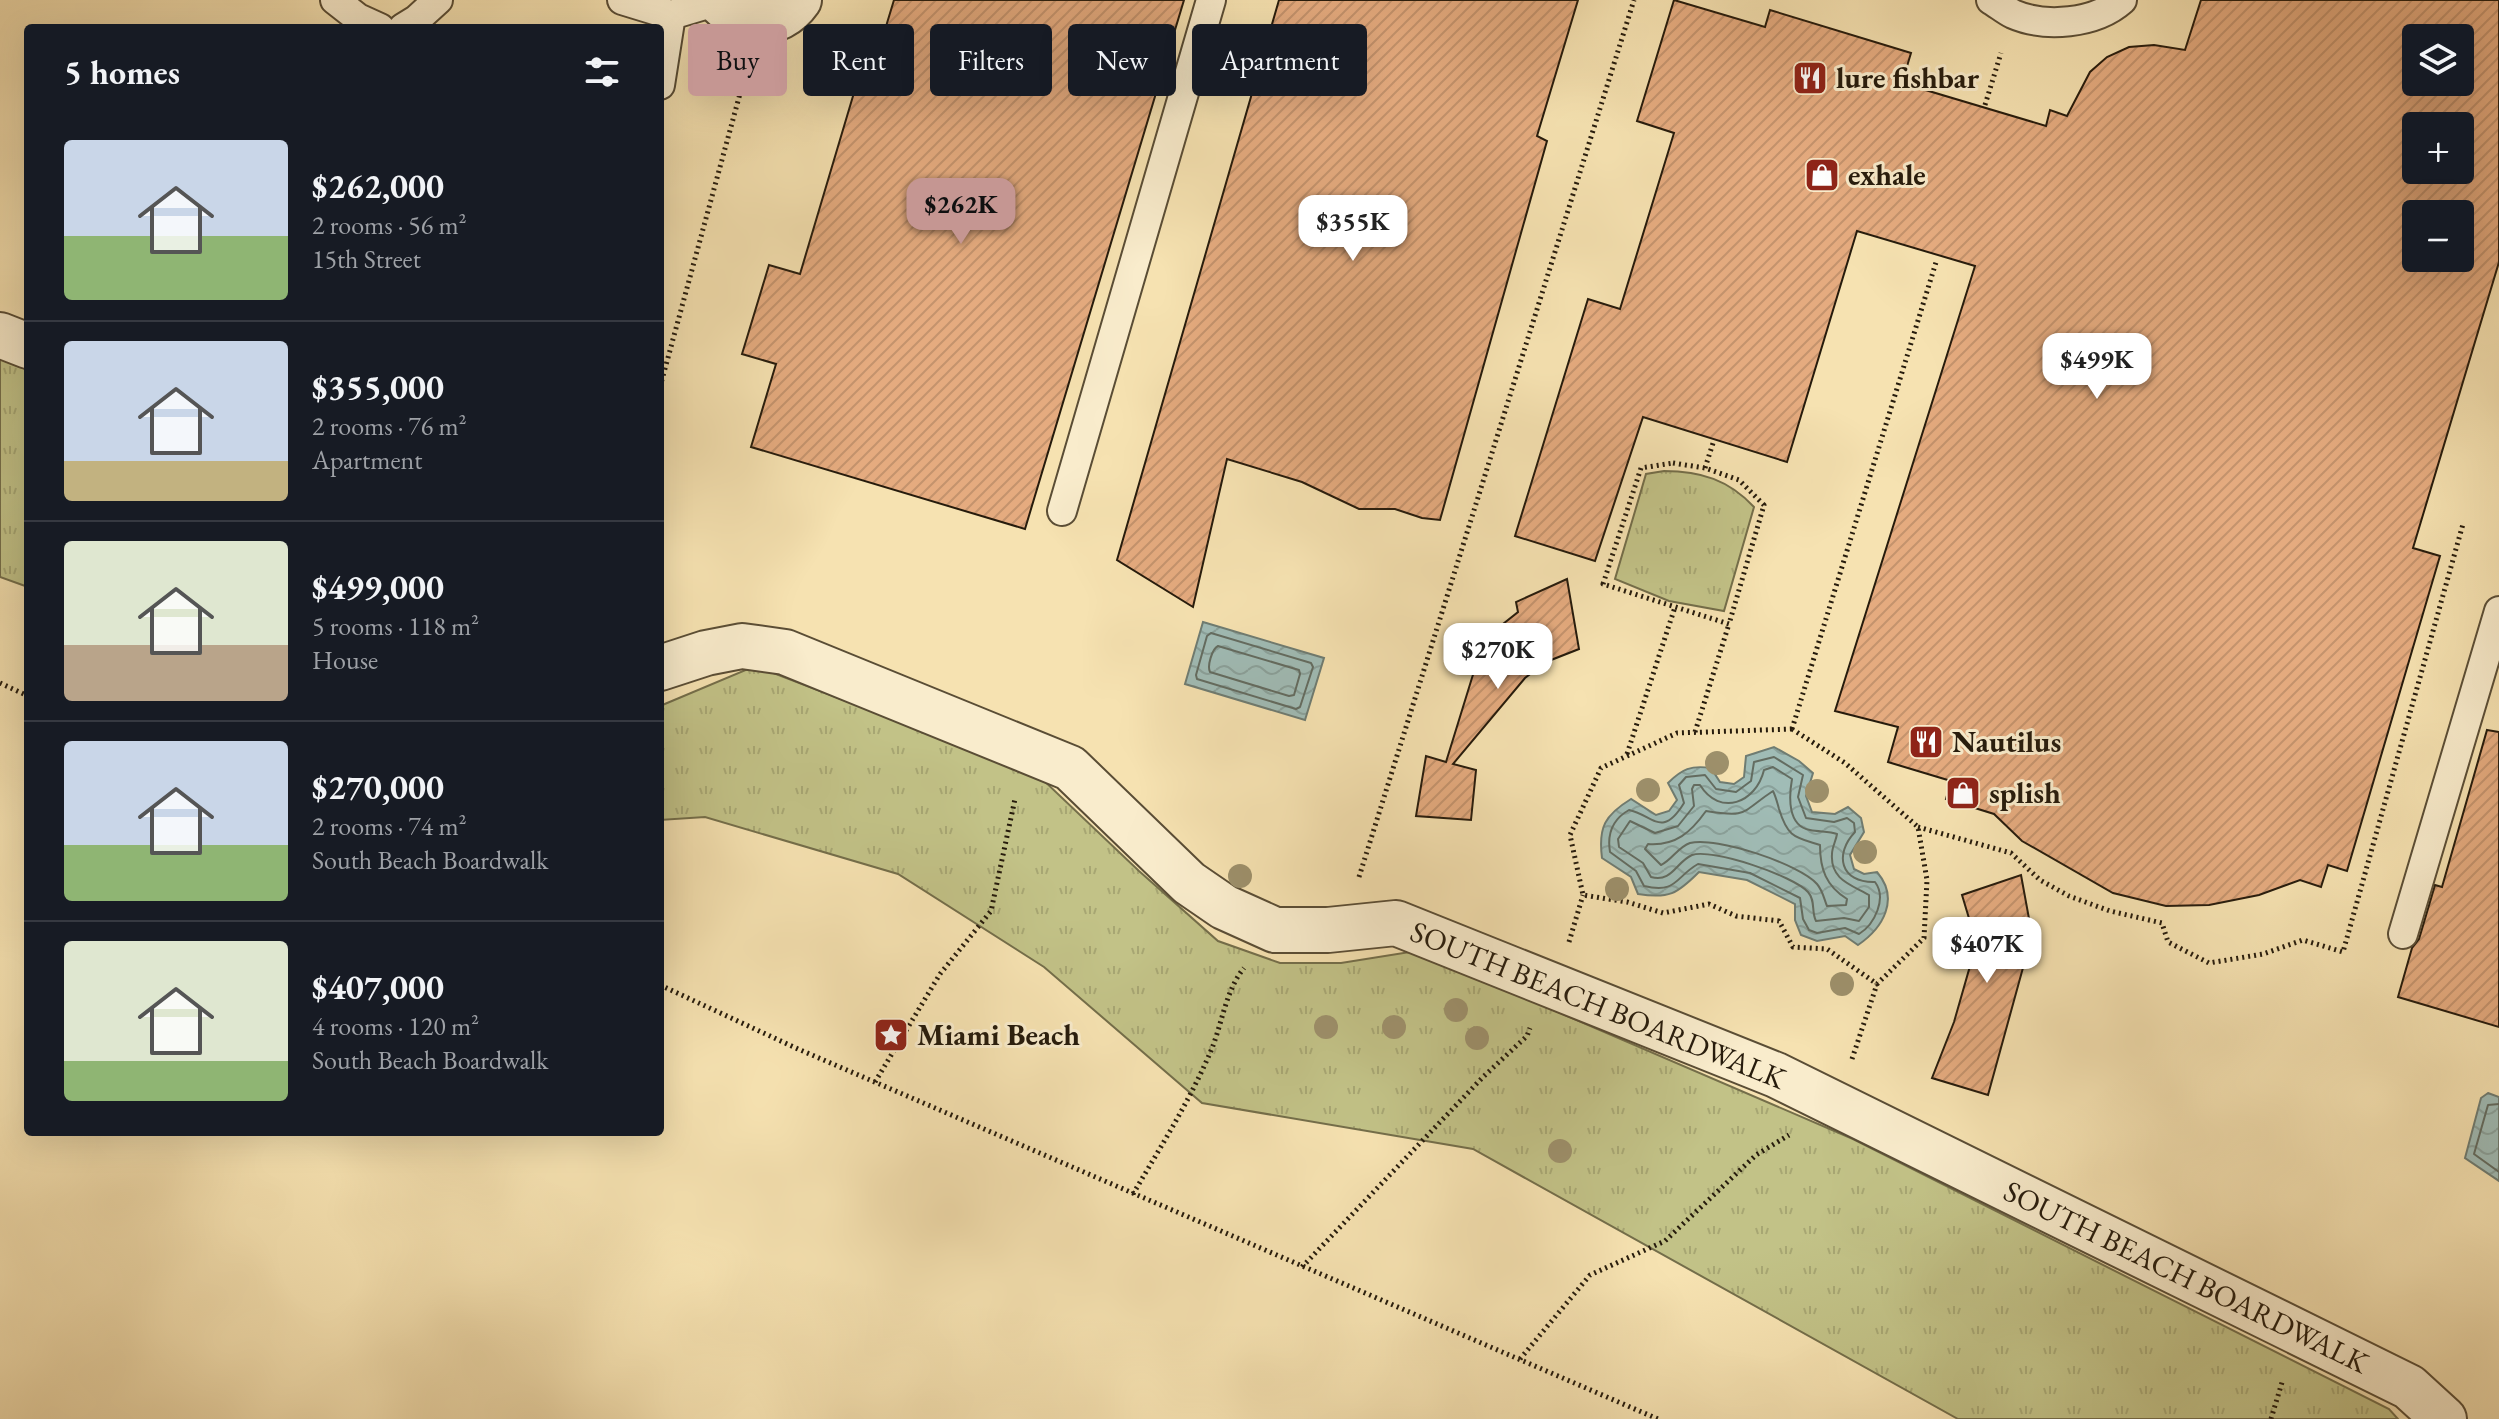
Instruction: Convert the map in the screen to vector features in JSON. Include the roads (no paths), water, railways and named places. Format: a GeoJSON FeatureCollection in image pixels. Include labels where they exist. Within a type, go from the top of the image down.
{"type":"FeatureCollection","features":[{"type":"Feature","properties":{"kind":"street"},"geometry":{"type":"LineString","coordinates":[[718,0],[731,14],[753,22],[774,21],[791,12],[799,0]]}},
{"type":"Feature","properties":{"kind":"street"},"geometry":{"type":"LineString","coordinates":[[0,335],[24,344]]}},
{"type":"Feature","properties":{"kind":"street","name":"SOUTH BEACH BOARDWALK"},"geometry":{"type":"LineString","coordinates":[[664,667],[706,653],[742,646],[785,652],[1022,747],[1070,768],[1189,883],[1224,907],[1275,930],[1396,923],[1776,1075],[2409,1387],[2444,1419]]}},
{"type":"Feature","properties":{"kind":"lane"},"geometry":{"type":"LineString","coordinates":[[335,0],[371,24]]}},
{"type":"Feature","properties":{"kind":"lane"},"geometry":{"type":"LineString","coordinates":[[410,24],[438,0]]}},
{"type":"Feature","properties":{"kind":"lane"},"geometry":{"type":"LineString","coordinates":[[622,0],[671,15],[718,0]]}},
{"type":"Feature","properties":{"kind":"lane"},"geometry":{"type":"LineString","coordinates":[[1062,511],[1211,0]]}},
{"type":"Feature","properties":{"kind":"lane"},"geometry":{"type":"LineString","coordinates":[[2002,7],[2047,23],[2082,19],[2115,6],[2122,0]]}},
{"type":"Feature","properties":{"kind":"lane"},"geometry":{"type":"LineString","coordinates":[[664,60],[671,15]]}},
{"type":"Feature","properties":{"kind":"lane"},"geometry":{"type":"LineString","coordinates":[[2403,934],[2499,611]]}},
{"type":"Feature","properties":{"kind":"water"},"geometry":{"type":"Polygon","coordinates":[[[1203,622],[1324,658],[1305,720],[1185,684],[1203,622]]]}},
{"type":"Feature","properties":{"kind":"water"},"geometry":{"type":"Polygon","coordinates":[[[1774,747],[1813,773],[1806,796],[1812,812],[1835,814],[1848,807],[1861,818],[1864,832],[1850,855],[1854,869],[1864,874],[1877,872],[1884,882],[1888,902],[1881,922],[1858,945],[1845,936],[1817,941],[1801,935],[1795,920],[1795,904],[1747,880],[1699,872],[1672,893],[1658,896],[1638,894],[1631,877],[1602,858],[1601,838],[1605,823],[1631,799],[1656,815],[1669,811],[1677,800],[1668,783],[1682,771],[1711,768],[1720,782],[1734,784],[1744,777],[1746,756],[1774,747]]]}},
{"type":"Feature","properties":{"kind":"water"},"geometry":{"type":"Polygon","coordinates":[[[2488,1093],[2499,1097],[2499,1181],[2465,1158],[2481,1098],[2488,1093]]]}},
{"type":"Feature","properties":{"kind":"place","name":"lure fishbar"},"geometry":{"type":"Point","coordinates":[1810,78]}},
{"type":"Feature","properties":{"kind":"place","name":"exhale"},"geometry":{"type":"Point","coordinates":[1822,175]}},
{"type":"Feature","properties":{"kind":"place","name":"Nautilus"},"geometry":{"type":"Point","coordinates":[1926,742]}},
{"type":"Feature","properties":{"kind":"place","name":"splish"},"geometry":{"type":"Point","coordinates":[1963,793]}},
{"type":"Feature","properties":{"kind":"place","name":"Miami Beach"},"geometry":{"type":"Point","coordinates":[891,1035]}}]}
